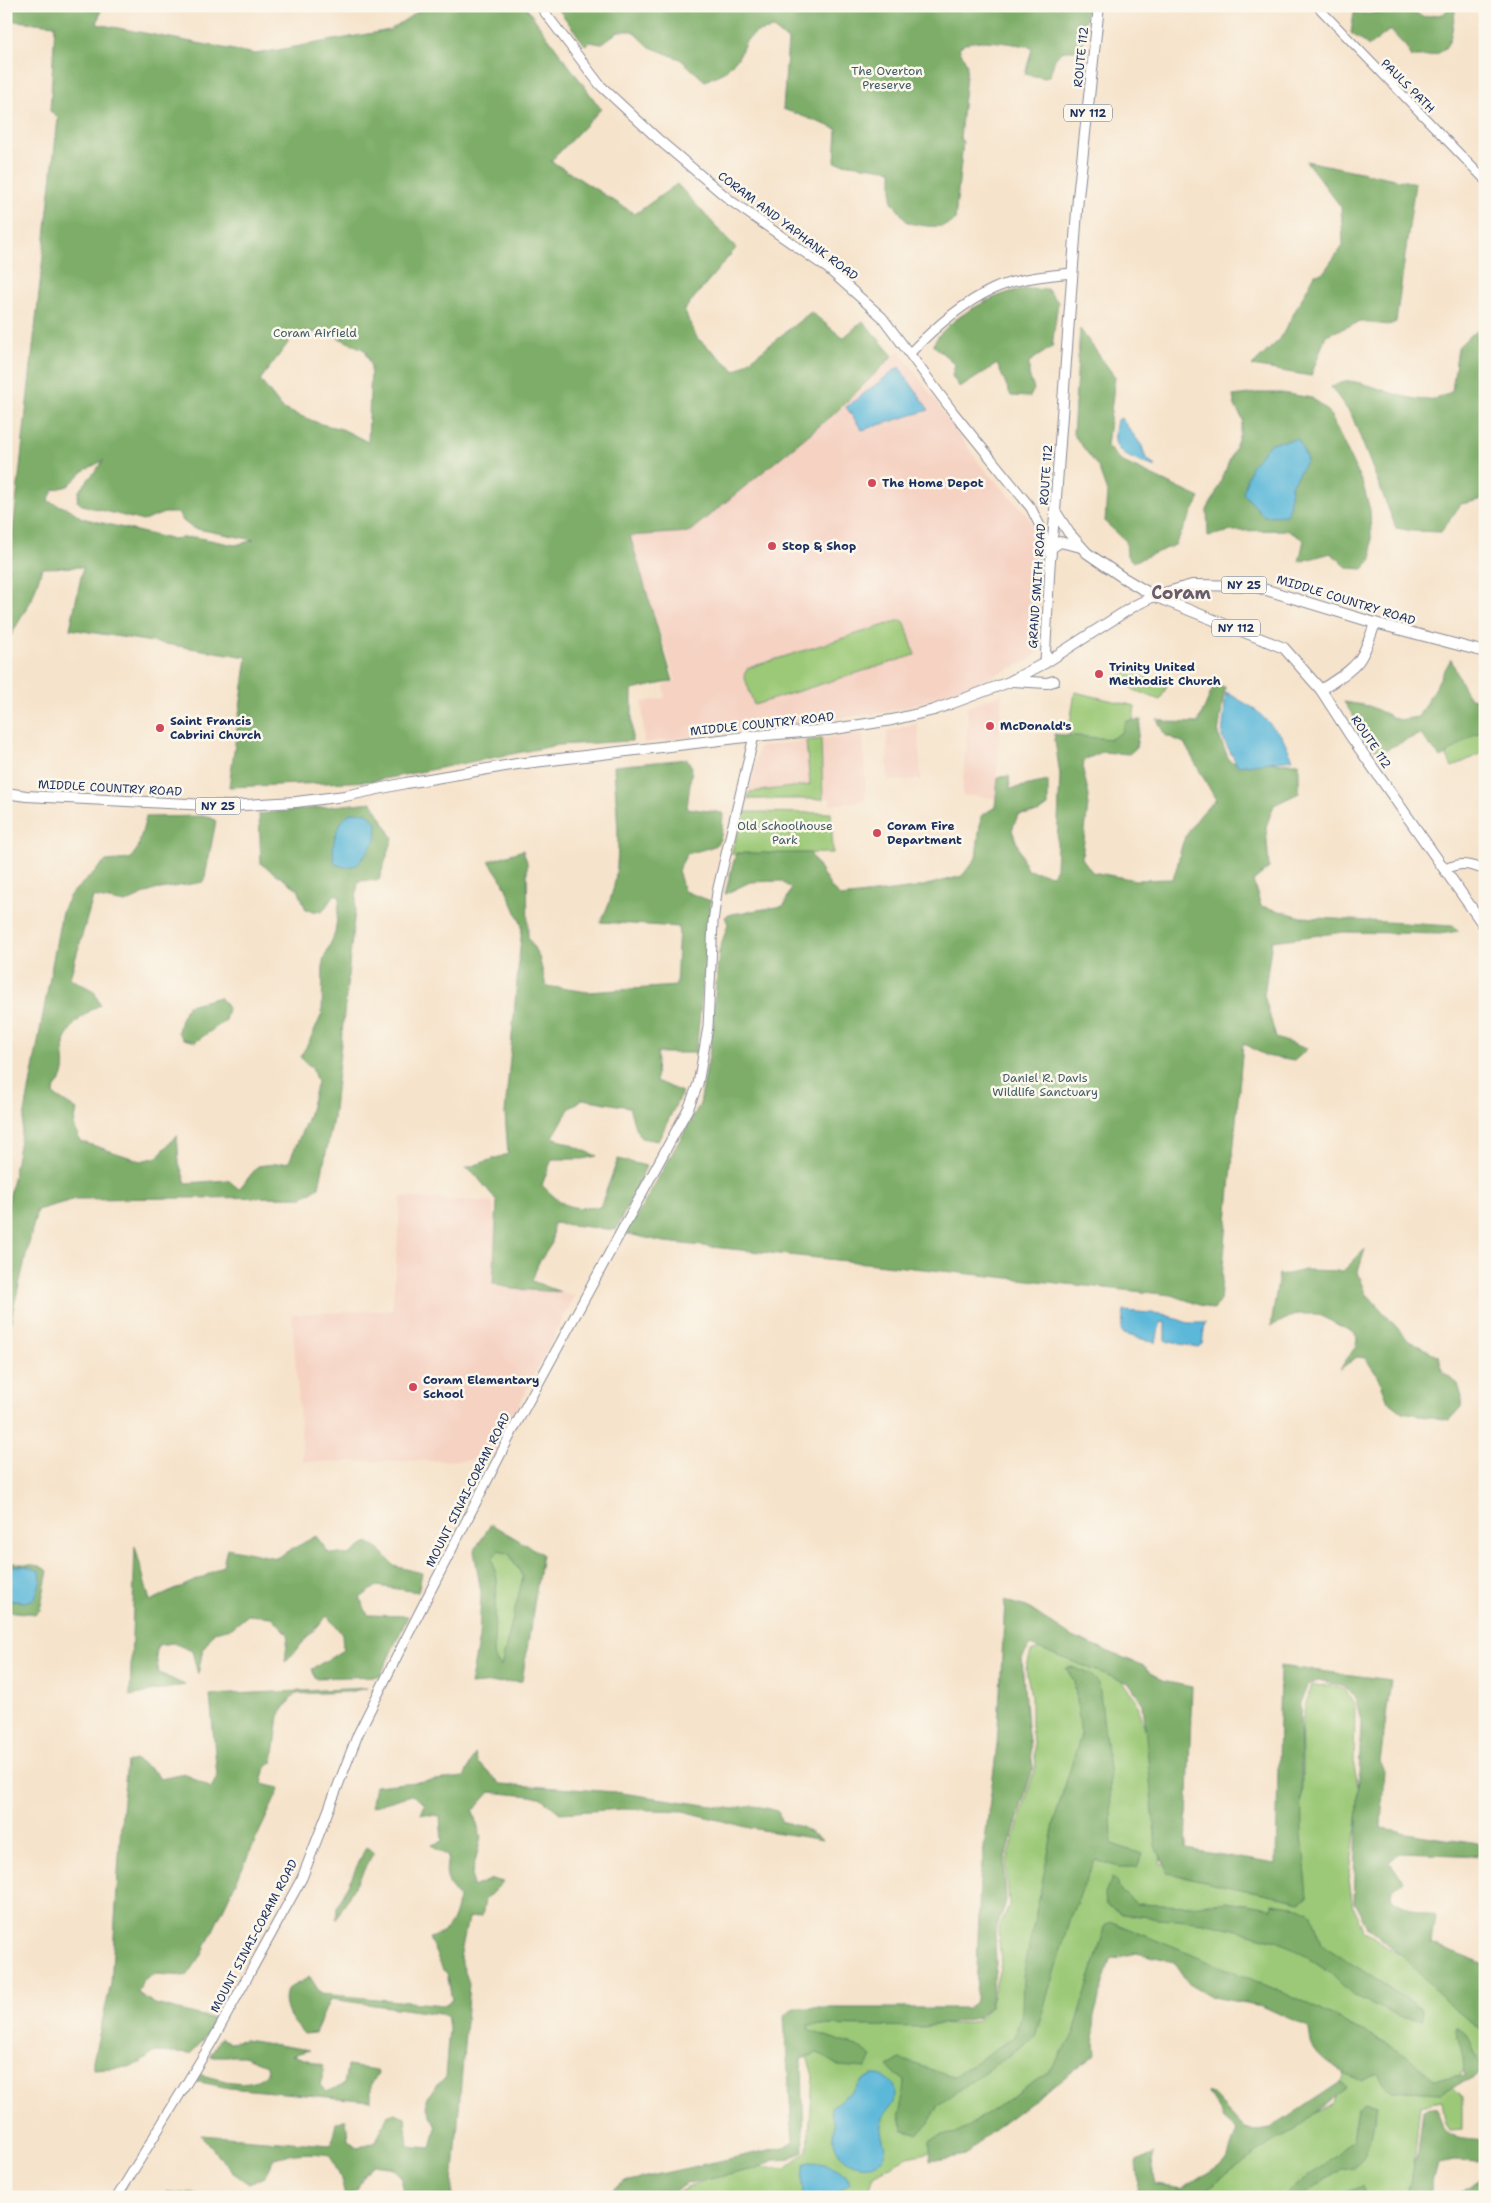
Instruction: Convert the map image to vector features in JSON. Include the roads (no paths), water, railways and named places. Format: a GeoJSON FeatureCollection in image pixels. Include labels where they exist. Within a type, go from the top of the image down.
{"type":"FeatureCollection","features":[{"type":"Feature","properties":{"kind":"main road","name":"CORAM AND YAPHANK ROAD"},"geometry":{"type":"LineString","coordinates":[[540,6],[600,85],[640,123],[691,169],[731,201],[827,268],[882,317],[974,439],[1014,485],[1035,516],[1051,552]]}},
{"type":"Feature","properties":{"kind":"main road","name":"ROUTE 112"},"geometry":{"type":"LineString","coordinates":[[1099,6],[1078,197],[1055,511],[1069,533],[1082,547],[1122,577],[1154,596],[1284,648],[1321,690],[1350,735],[1485,927]]}},
{"type":"Feature","properties":{"kind":"main road"},"geometry":{"type":"LineString","coordinates":[[910,353],[926,336],[960,308],[994,289],[1031,278],[1072,273]]}},
{"type":"Feature","properties":{"kind":"main road","name":"GRAND SMITH ROAD"},"geometry":{"type":"LineString","coordinates":[[1045,663],[1055,511]]}},
{"type":"Feature","properties":{"kind":"main road"},"geometry":{"type":"LineString","coordinates":[[1051,552],[1060,542],[1082,547]]}},
{"type":"Feature","properties":{"kind":"main road","name":"MIDDLE COUNTRY ROAD"},"geometry":{"type":"LineString","coordinates":[[6,793],[26,796],[194,805],[228,806],[296,802],[345,796],[420,780],[517,764],[754,736],[828,730],[892,720],[934,710],[1012,681],[1045,663],[1134,606],[1154,596],[1192,585],[1253,586],[1375,623],[1485,652]]}},
{"type":"Feature","properties":{"kind":"main road"},"geometry":{"type":"LineString","coordinates":[[1321,690],[1351,670],[1359,662],[1365,653],[1375,623]]}},
{"type":"Feature","properties":{"kind":"main road"},"geometry":{"type":"LineString","coordinates":[[1012,681],[1047,683],[1054,681]]}},
{"type":"Feature","properties":{"kind":"main road","name":"MOUNT SINAI-CORAM ROAD"},"geometry":{"type":"LineString","coordinates":[[117,2197],[214,2038],[302,1878],[358,1734],[398,1654],[514,1428],[689,1107],[698,1084],[708,1027],[713,922],[717,892],[754,736]]}},
{"type":"Feature","properties":{"kind":"main road"},"geometry":{"type":"LineString","coordinates":[[1445,869],[1457,864],[1467,864],[1485,870]]}},
{"type":"Feature","properties":{"kind":"street","name":"PAULS PATH"},"geometry":{"type":"LineString","coordinates":[[1316,6],[1485,180]]}},
{"type":"Feature","properties":{"kind":"water"},"geometry":{"type":"Polygon","coordinates":[[[899,367],[929,410],[862,430],[846,407],[899,367]]]}},
{"type":"Feature","properties":{"kind":"water"},"geometry":{"type":"Polygon","coordinates":[[[1121,418],[1142,446],[1145,456],[1156,467],[1137,461],[1120,451],[1115,438],[1115,430],[1117,420],[1121,418]]]}},
{"type":"Feature","properties":{"kind":"water"},"geometry":{"type":"Polygon","coordinates":[[[1298,439],[1307,460],[1291,485],[1287,515],[1264,516],[1243,493],[1251,466],[1271,443],[1298,439]]]}},
{"type":"Feature","properties":{"kind":"water"},"geometry":{"type":"Polygon","coordinates":[[[1226,692],[1255,709],[1282,736],[1293,759],[1238,766],[1222,737],[1226,692]]]}},
{"type":"Feature","properties":{"kind":"water"},"geometry":{"type":"Polygon","coordinates":[[[352,812],[367,813],[377,823],[376,840],[357,865],[345,867],[335,864],[334,842],[338,828],[346,816],[352,812]]]}},
{"type":"Feature","properties":{"kind":"water"},"geometry":{"type":"Polygon","coordinates":[[[1124,1311],[1163,1314],[1188,1323],[1205,1323],[1202,1344],[1198,1347],[1165,1340],[1165,1322],[1160,1323],[1156,1343],[1124,1334],[1121,1330],[1124,1311]]]}},
{"type":"Feature","properties":{"kind":"water"},"geometry":{"type":"Polygon","coordinates":[[[6,1566],[25,1566],[40,1571],[41,1580],[35,1599],[25,1602],[6,1600],[6,1566]]]}},
{"type":"Feature","properties":{"kind":"water"},"geometry":{"type":"Polygon","coordinates":[[[873,2075],[887,2078],[896,2089],[896,2095],[881,2125],[885,2149],[884,2157],[879,2163],[874,2165],[859,2166],[844,2159],[837,2150],[833,2133],[831,2107],[855,2089],[862,2080],[873,2075]]]}},
{"type":"Feature","properties":{"kind":"water"},"geometry":{"type":"Polygon","coordinates":[[[810,2162],[838,2169],[847,2177],[850,2183],[834,2197],[801,2197],[805,2163],[810,2162]]]}},
{"type":"Feature","properties":{"kind":"place","name":"The Home Depot"},"geometry":{"type":"Point","coordinates":[872,483]}},
{"type":"Feature","properties":{"kind":"place","name":"Stop & Shop"},"geometry":{"type":"Point","coordinates":[772,546]}},
{"type":"Feature","properties":{"kind":"place","name":"Trinity United Methodist Church"},"geometry":{"type":"Point","coordinates":[1099,674]}},
{"type":"Feature","properties":{"kind":"place","name":"McDonald's"},"geometry":{"type":"Point","coordinates":[990,726]}},
{"type":"Feature","properties":{"kind":"place","name":"Saint Francis Cabrini Church"},"geometry":{"type":"Point","coordinates":[160,728]}},
{"type":"Feature","properties":{"kind":"place","name":"Coram Fire Department"},"geometry":{"type":"Point","coordinates":[877,833]}},
{"type":"Feature","properties":{"kind":"place","name":"Coram Elementary School"},"geometry":{"type":"Point","coordinates":[413,1387]}},
{"type":"Feature","properties":{"kind":"district","name":"Coram"},"geometry":{"type":"Point","coordinates":[1181,593]}},
{"type":"Feature","properties":{"kind":"park label","name":"The Overton Preserve"},"geometry":{"type":"Point","coordinates":[887,78]}},
{"type":"Feature","properties":{"kind":"park label","name":"Coram Airfield"},"geometry":{"type":"Point","coordinates":[315,333]}},
{"type":"Feature","properties":{"kind":"park label","name":"Old Schoolhouse Park"},"geometry":{"type":"Point","coordinates":[785,833]}},
{"type":"Feature","properties":{"kind":"park label","name":"Daniel R. Davis Wildlife Sanctuary"},"geometry":{"type":"Point","coordinates":[1045,1085]}}]}
